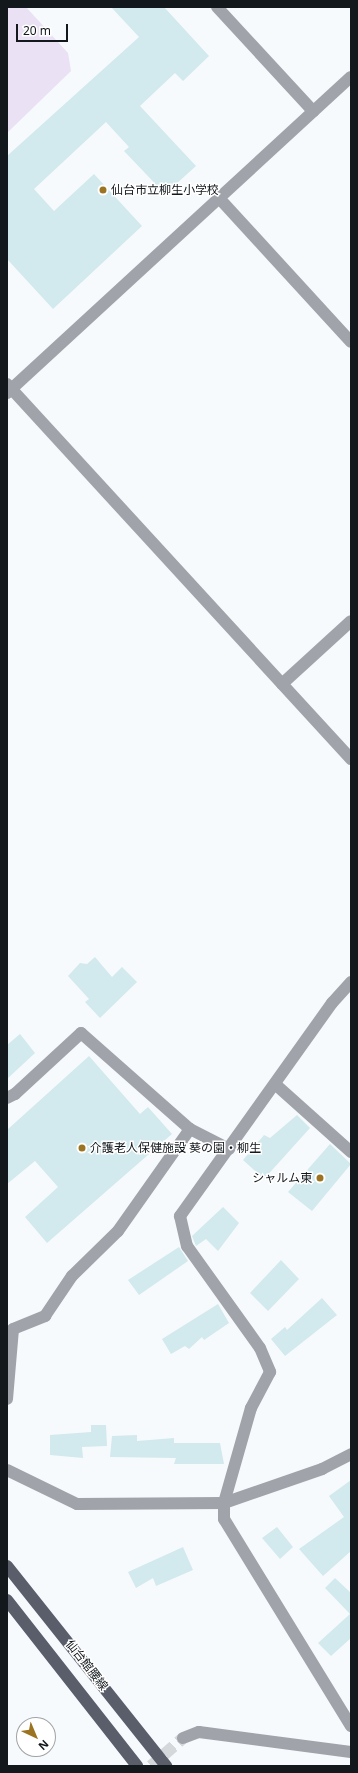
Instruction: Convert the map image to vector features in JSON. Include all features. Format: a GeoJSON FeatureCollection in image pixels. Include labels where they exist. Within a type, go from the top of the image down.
{"type":"FeatureCollection","features":[{"type":"Feature","properties":{"kind":"main road","name":"仙台館腰線"},"geometry":{"type":"LineString","coordinates":[[7,1566],[166,1766]]}},
{"type":"Feature","properties":{"kind":"main road","name":"仙台館腰線"},"geometry":{"type":"LineString","coordinates":[[7,1600],[137,1766]]}},
{"type":"Feature","properties":{"kind":"street"},"geometry":{"type":"LineString","coordinates":[[217,7],[314,111]]}},
{"type":"Feature","properties":{"kind":"street"},"geometry":{"type":"LineString","coordinates":[[351,77],[8,389],[351,759]]}},
{"type":"Feature","properties":{"kind":"street"},"geometry":{"type":"LineString","coordinates":[[219,198],[351,342]]}},
{"type":"Feature","properties":{"kind":"street"},"geometry":{"type":"LineString","coordinates":[[282,684],[351,621]]}},
{"type":"Feature","properties":{"kind":"street"},"geometry":{"type":"LineString","coordinates":[[351,982],[332,1003],[180,1216],[187,1246],[260,1348],[270,1372],[251,1408],[224,1503],[224,1519],[351,1726]]}},
{"type":"Feature","properties":{"kind":"street"},"geometry":{"type":"LineString","coordinates":[[7,1098],[15,1094],[81,1034],[190,1129],[229,1149]]}},
{"type":"Feature","properties":{"kind":"street"},"geometry":{"type":"LineString","coordinates":[[275,1084],[351,1152]]}},
{"type":"Feature","properties":{"kind":"street"},"geometry":{"type":"LineString","coordinates":[[7,1399],[14,1329],[45,1316],[72,1276],[118,1231],[190,1129]]}},
{"type":"Feature","properties":{"kind":"street"},"geometry":{"type":"LineString","coordinates":[[7,1470],[77,1504],[224,1503],[322,1469],[351,1454]]}},
{"type":"Feature","properties":{"kind":"street"},"geometry":{"type":"LineString","coordinates":[[183,1738],[199,1732],[351,1752]]}},
{"type":"Feature","properties":{"kind":"shaded area"},"geometry":{"type":"Polygon","coordinates":[[[7,7],[26,7],[68,53],[71,71],[7,133],[7,7]]]}},
{"type":"Feature","properties":{"kind":"building"},"geometry":{"type":"Polygon","coordinates":[[[111,7],[164,7],[209,56],[183,81],[175,73],[140,106],[196,166],[165,194],[124,151],[129,147],[106,122],[34,189],[54,211],[94,174],[142,226],[53,309],[7,259],[7,156],[139,37],[111,7]]]}},
{"type":"Feature","properties":{"kind":"building"},"geometry":{"type":"Polygon","coordinates":[[[95,957],[112,977],[122,967],[137,982],[100,1018],[85,1002],[89,999],[68,976],[80,963],[87,964],[95,957]]]}},
{"type":"Feature","properties":{"kind":"building"},"geometry":{"type":"Polygon","coordinates":[[[20,1034],[35,1053],[7,1079],[7,1045],[20,1034]]]}},
{"type":"Feature","properties":{"kind":"building","name":"介護老人保健施設 葵の園・柳生"},"geometry":{"type":"Polygon","coordinates":[[[89,1056],[140,1114],[148,1107],[172,1134],[47,1243],[25,1217],[58,1187],[35,1161],[7,1184],[7,1130],[89,1056]]]}},
{"type":"Feature","properties":{"kind":"building"},"geometry":{"type":"Polygon","coordinates":[[[297,1115],[310,1128],[264,1179],[243,1160],[264,1135],[270,1138],[297,1115]]]}},
{"type":"Feature","properties":{"kind":"building","name":"シャルム東"},"geometry":{"type":"Polygon","coordinates":[[[330,1144],[351,1164],[312,1211],[288,1192],[330,1144]]]}},
{"type":"Feature","properties":{"kind":"building"},"geometry":{"type":"Polygon","coordinates":[[[223,1207],[239,1223],[218,1251],[206,1239],[196,1246],[192,1236],[223,1207]]]}},
{"type":"Feature","properties":{"kind":"building"},"geometry":{"type":"Polygon","coordinates":[[[179,1247],[188,1261],[139,1295],[128,1280],[179,1247]]]}},
{"type":"Feature","properties":{"kind":"building"},"geometry":{"type":"Polygon","coordinates":[[[281,1260],[299,1279],[268,1311],[250,1293],[281,1260]]]}},
{"type":"Feature","properties":{"kind":"building"},"geometry":{"type":"Polygon","coordinates":[[[322,1298],[337,1315],[285,1356],[271,1339],[285,1327],[287,1330],[322,1298]]]}},
{"type":"Feature","properties":{"kind":"building"},"geometry":{"type":"Polygon","coordinates":[[[218,1304],[229,1323],[204,1340],[202,1337],[189,1349],[185,1346],[171,1354],[162,1339],[218,1304]]]}},
{"type":"Feature","properties":{"kind":"building"},"geometry":{"type":"Polygon","coordinates":[[[91,1425],[106,1425],[107,1446],[82,1447],[83,1458],[50,1455],[50,1435],[91,1432],[91,1425]]]}},
{"type":"Feature","properties":{"kind":"building"},"geometry":{"type":"Polygon","coordinates":[[[137,1435],[137,1441],[174,1438],[174,1443],[220,1443],[224,1464],[174,1464],[176,1458],[110,1457],[112,1436],[137,1435]]]}},
{"type":"Feature","properties":{"kind":"building"},"geometry":{"type":"Polygon","coordinates":[[[351,1480],[351,1551],[323,1576],[299,1549],[344,1517],[329,1496],[351,1480]]]}},
{"type":"Feature","properties":{"kind":"building"},"geometry":{"type":"Polygon","coordinates":[[[277,1527],[293,1547],[280,1559],[262,1538],[277,1527]]]}},
{"type":"Feature","properties":{"kind":"building"},"geometry":{"type":"Polygon","coordinates":[[[183,1547],[193,1570],[156,1586],[153,1578],[136,1588],[128,1572],[183,1547]]]}},
{"type":"Feature","properties":{"kind":"building"},"geometry":{"type":"Polygon","coordinates":[[[335,1578],[351,1593],[351,1638],[331,1656],[318,1643],[350,1614],[325,1588],[335,1578]]]}},
{"type":"Feature","properties":{"kind":"tunnel"},"geometry":{"type":"LineString","coordinates":[[151,1766],[183,1738]]}},
{"type":"Feature","properties":{"kind":"place","name":"仙台市立柳生小学校"},"geometry":{"type":"Point","coordinates":[103,190]}},
{"type":"Feature","properties":{"kind":"place","name":"介護老人保健施設 葵の園・柳生"},"geometry":{"type":"Point","coordinates":[82,1148]}},
{"type":"Feature","properties":{"kind":"place","name":"シャルム東"},"geometry":{"type":"Point","coordinates":[320,1178]}}]}
